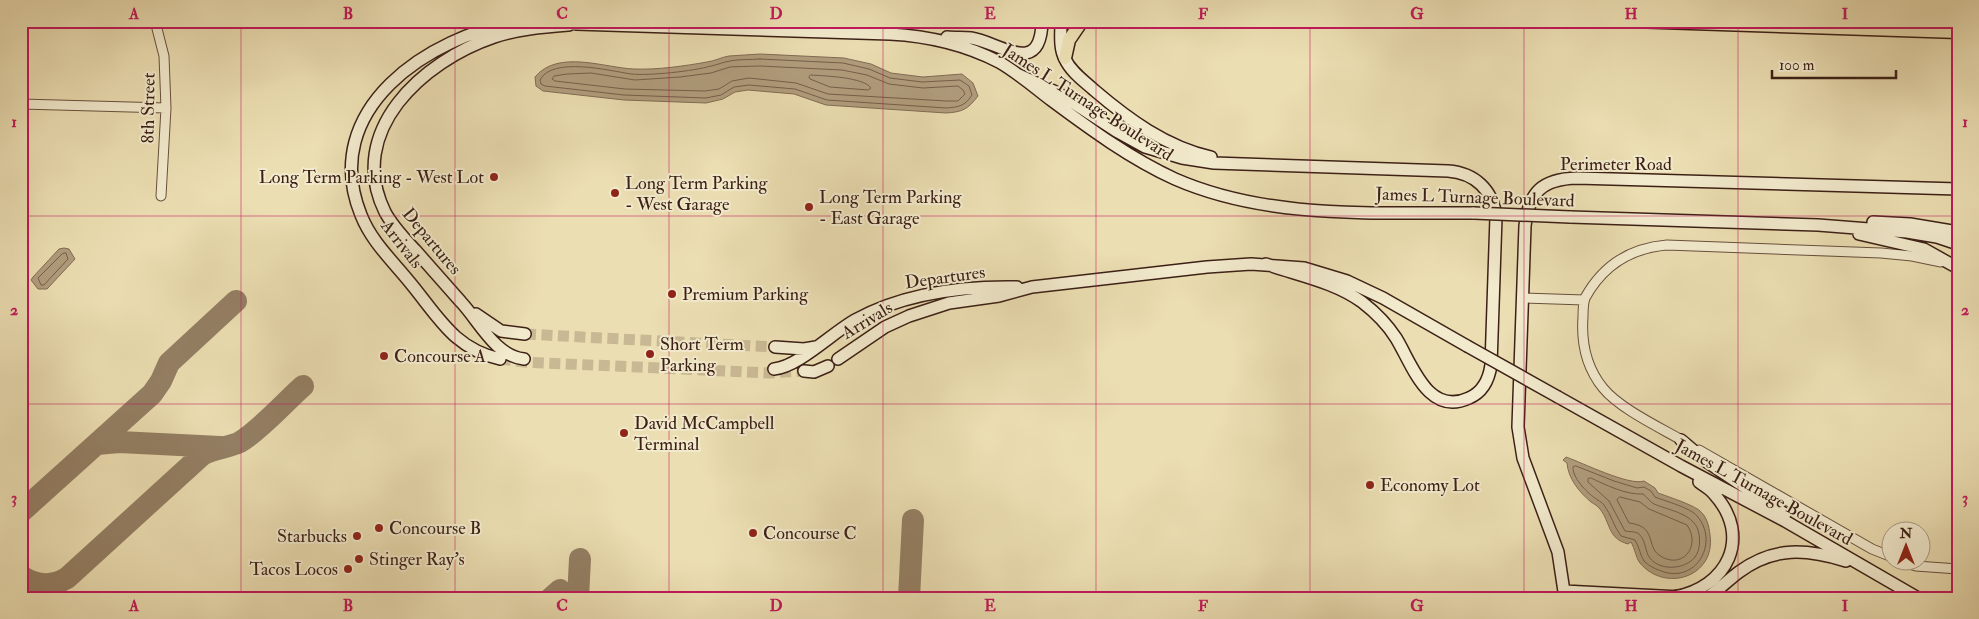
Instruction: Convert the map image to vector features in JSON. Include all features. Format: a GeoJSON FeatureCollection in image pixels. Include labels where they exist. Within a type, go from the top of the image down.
{"type":"FeatureCollection","features":[{"type":"Feature","properties":{"kind":"main road"},"geometry":{"type":"LineString","coordinates":[[1065,58],[1069,40],[1082,21]]}},
{"type":"Feature","properties":{"kind":"main road"},"geometry":{"type":"LineString","coordinates":[[1632,21],[1958,32]]}},
{"type":"Feature","properties":{"kind":"street","name":"8th Street"},"geometry":{"type":"LineString","coordinates":[[155,21],[164,56],[166,108],[161,196]]}},
{"type":"Feature","properties":{"kind":"street","name":"Arrivals"},"geometry":{"type":"LineString","coordinates":[[500,359],[476,351],[453,336],[372,238],[356,201],[353,187],[353,159],[358,136],[366,115],[385,90],[409,68],[435,49],[466,35],[520,21]]}},
{"type":"Feature","properties":{"kind":"street"},"geometry":{"type":"LineString","coordinates":[[561,21],[576,24]]}},
{"type":"Feature","properties":{"kind":"street"},"geometry":{"type":"LineString","coordinates":[[921,37],[971,38],[1008,52],[1024,53],[1029,52],[1037,45],[1041,35],[1042,21]]}},
{"type":"Feature","properties":{"kind":"street"},"geometry":{"type":"LineString","coordinates":[[1061,21],[1061,46],[1065,58],[1076,73],[1101,96],[1157,136],[1193,152],[1242,163]]}},
{"type":"Feature","properties":{"kind":"street","name":"James L Turnage Boulevard"},"geometry":{"type":"LineString","coordinates":[[576,24],[921,37],[948,42],[974,51],[1019,74],[1052,100],[1134,157],[1173,178],[1216,194],[1260,204],[1290,208],[1353,211],[1474,213],[1818,225],[1907,232],[1937,237],[1958,244]]}},
{"type":"Feature","properties":{"kind":"street","name":"Departures"},"geometry":{"type":"LineString","coordinates":[[524,359],[511,355],[494,342],[464,305],[392,224],[379,197],[376,183],[375,155],[386,120],[398,102],[419,81],[442,63],[468,48],[494,37],[516,31],[576,24]]}},
{"type":"Feature","properties":{"kind":"street"},"geometry":{"type":"LineString","coordinates":[[1019,74],[1058,93],[1127,138],[1154,150],[1198,161],[1448,171],[1468,175],[1478,180],[1492,199],[1496,217],[1491,364],[1486,382],[1476,394],[1462,401],[1446,401],[1435,397],[1421,383],[1390,330],[1367,306],[1338,289],[1266,264]]}},
{"type":"Feature","properties":{"kind":"street"},"geometry":{"type":"LineString","coordinates":[[21,104],[166,108]]}},
{"type":"Feature","properties":{"kind":"street","name":"Perimeter Road"},"geometry":{"type":"LineString","coordinates":[[1690,598],[1564,594],[1558,552],[1526,467],[1520,443],[1518,421],[1522,298],[1528,208],[1538,190],[1559,179],[1576,178],[1958,190]]}},
{"type":"Feature","properties":{"kind":"street","name":"James L Turnage Boulevard"},"geometry":{"type":"LineString","coordinates":[[1818,225],[1851,222],[1904,224],[1958,232]]}},
{"type":"Feature","properties":{"kind":"street"},"geometry":{"type":"LineString","coordinates":[[1818,225],[1924,249],[1957,267]]}},
{"type":"Feature","properties":{"kind":"street","name":"James L Turnage Boulevard"},"geometry":{"type":"LineString","coordinates":[[1945,230],[1958,237]]}},
{"type":"Feature","properties":{"kind":"street"},"geometry":{"type":"LineString","coordinates":[[1882,554],[1615,401],[1592,372],[1584,354],[1582,334],[1584,300],[1610,266],[1630,254],[1652,246],[1668,245],[1896,254],[1932,260],[1957,267]]}},
{"type":"Feature","properties":{"kind":"street","name":"James L Turnage Boulevard"},"geometry":{"type":"LineString","coordinates":[[1032,287],[1214,266],[1266,264],[1304,268],[1347,281],[1383,298],[1680,466],[1822,542],[1918,598]]}},
{"type":"Feature","properties":{"kind":"street","name":"Departures"},"geometry":{"type":"LineString","coordinates":[[774,370],[790,364],[844,327],[878,309],[920,295],[998,287],[1032,287]]}},
{"type":"Feature","properties":{"kind":"street","name":"Arrivals"},"geometry":{"type":"LineString","coordinates":[[838,359],[885,327],[909,316],[949,303],[1000,296],[1032,287]]}},
{"type":"Feature","properties":{"kind":"street"},"geometry":{"type":"LineString","coordinates":[[1522,298],[1584,300]]}},
{"type":"Feature","properties":{"kind":"street","name":"Departures"},"geometry":{"type":"LineString","coordinates":[[464,305],[496,328],[508,332],[526,334]]}},
{"type":"Feature","properties":{"kind":"street","name":"Departures"},"geometry":{"type":"LineString","coordinates":[[775,347],[804,349],[816,346]]}},
{"type":"Feature","properties":{"kind":"street"},"geometry":{"type":"LineString","coordinates":[[804,371],[814,372],[828,366]]}},
{"type":"Feature","properties":{"kind":"street"},"geometry":{"type":"LineString","coordinates":[[1681,440],[1707,462],[1822,542]]}},
{"type":"Feature","properties":{"kind":"street"},"geometry":{"type":"LineString","coordinates":[[1674,597],[1699,590],[1716,578],[1729,560],[1732,543],[1731,525],[1723,507],[1714,494],[1680,466]]}},
{"type":"Feature","properties":{"kind":"street"},"geometry":{"type":"LineString","coordinates":[[1706,598],[1754,563],[1781,552],[1803,551],[1822,554],[1867,568]]}},
{"type":"Feature","properties":{"kind":"street"},"geometry":{"type":"LineString","coordinates":[[1932,567],[1958,569]]}},
{"type":"Feature","properties":{"kind":"water"},"geometry":{"type":"Polygon","coordinates":[[[760,54],[844,58],[871,64],[891,73],[923,77],[962,74],[973,83],[978,96],[965,109],[946,113],[826,105],[794,94],[748,90],[735,92],[723,99],[706,103],[624,100],[543,91],[536,86],[535,77],[545,69],[556,64],[569,62],[622,68],[652,69],[710,61],[729,56],[760,54]]]}},
{"type":"Feature","properties":{"kind":"water"},"geometry":{"type":"Polygon","coordinates":[[[59,249],[69,249],[75,259],[47,289],[38,289],[31,280],[59,249]]]}},
{"type":"Feature","properties":{"kind":"water"},"geometry":{"type":"Polygon","coordinates":[[[1566,457],[1617,477],[1637,482],[1644,481],[1655,488],[1658,493],[1686,503],[1700,511],[1707,522],[1710,535],[1710,549],[1705,561],[1697,570],[1687,576],[1675,578],[1662,577],[1650,572],[1640,563],[1631,542],[1628,544],[1616,538],[1604,514],[1578,489],[1569,474],[1567,463],[1563,460],[1566,457]]]}},
{"type":"Feature","properties":{"kind":"taxiway"},"geometry":{"type":"LineString","coordinates":[[21,512],[152,394],[161,381],[169,363],[236,301]]}},
{"type":"Feature","properties":{"kind":"taxiway"},"geometry":{"type":"LineString","coordinates":[[21,576],[32,582],[44,584],[56,583],[67,578],[202,455],[240,442],[264,424],[303,386]]}},
{"type":"Feature","properties":{"kind":"taxiway"},"geometry":{"type":"LineString","coordinates":[[97,444],[119,442],[220,447]]}},
{"type":"Feature","properties":{"kind":"taxiway"},"geometry":{"type":"LineString","coordinates":[[909,598],[913,520]]}},
{"type":"Feature","properties":{"kind":"taxiway"},"geometry":{"type":"LineString","coordinates":[[578,598],[580,559]]}},
{"type":"Feature","properties":{"kind":"taxiway"},"geometry":{"type":"LineString","coordinates":[[551,598],[560,590]]}},
{"type":"Feature","properties":{"kind":"tunnel"},"geometry":{"type":"LineString","coordinates":[[525,334],[775,347]]}},
{"type":"Feature","properties":{"kind":"tunnel"},"geometry":{"type":"LineString","coordinates":[[500,359],[524,362],[768,373],[804,371]]}},
{"type":"Feature","properties":{"kind":"place","name":"Long Term Parking - West Lot"},"geometry":{"type":"Point","coordinates":[494,177]}},
{"type":"Feature","properties":{"kind":"place","name":"Long Term Parking - West Garage"},"geometry":{"type":"Point","coordinates":[615,193]}},
{"type":"Feature","properties":{"kind":"place","name":"Long Term Parking - East Garage"},"geometry":{"type":"Point","coordinates":[809,207]}},
{"type":"Feature","properties":{"kind":"place","name":"Premium Parking"},"geometry":{"type":"Point","coordinates":[672,294]}},
{"type":"Feature","properties":{"kind":"place","name":"Short Term Parking"},"geometry":{"type":"Point","coordinates":[650,354]}},
{"type":"Feature","properties":{"kind":"place","name":"Concourse A"},"geometry":{"type":"Point","coordinates":[384,356]}},
{"type":"Feature","properties":{"kind":"place","name":"David McCampbell Terminal"},"geometry":{"type":"Point","coordinates":[624,433]}},
{"type":"Feature","properties":{"kind":"place","name":"Economy Lot"},"geometry":{"type":"Point","coordinates":[1370,485]}},
{"type":"Feature","properties":{"kind":"place","name":"Concourse B"},"geometry":{"type":"Point","coordinates":[379,528]}},
{"type":"Feature","properties":{"kind":"place","name":"Concourse C"},"geometry":{"type":"Point","coordinates":[753,533]}},
{"type":"Feature","properties":{"kind":"place","name":"Starbucks"},"geometry":{"type":"Point","coordinates":[357,536]}},
{"type":"Feature","properties":{"kind":"place","name":"Stinger Ray's"},"geometry":{"type":"Point","coordinates":[359,559]}},
{"type":"Feature","properties":{"kind":"place","name":"Tacos Locos"},"geometry":{"type":"Point","coordinates":[348,569]}}]}
